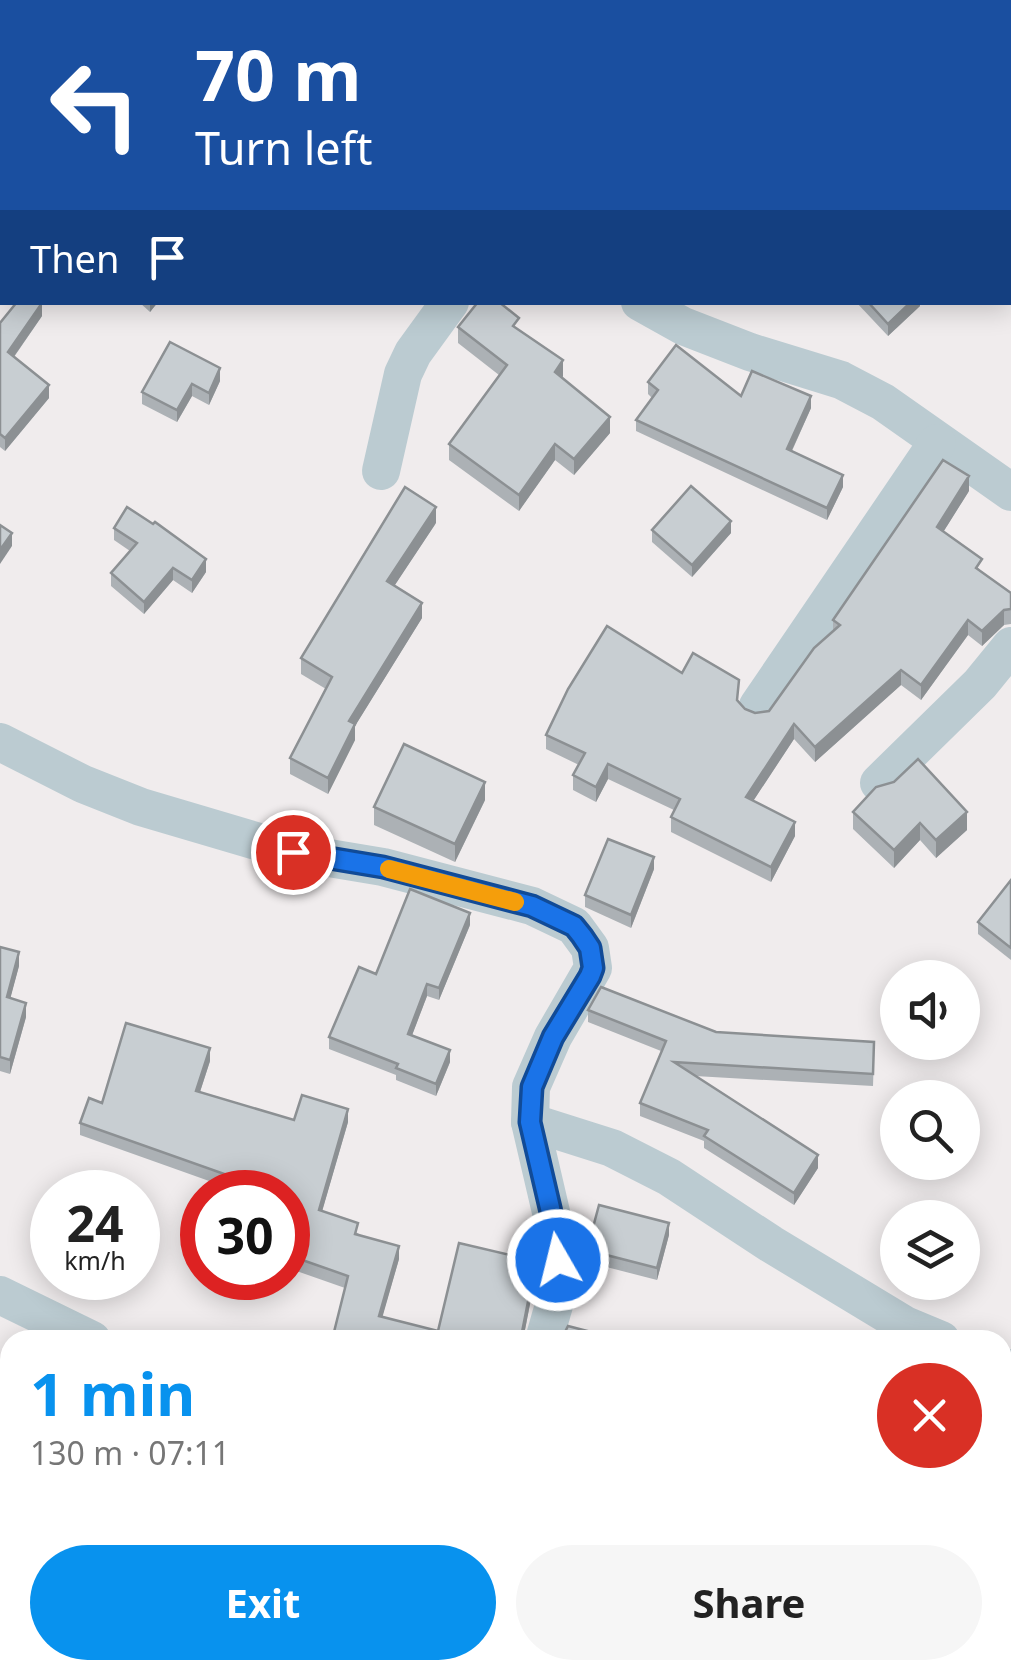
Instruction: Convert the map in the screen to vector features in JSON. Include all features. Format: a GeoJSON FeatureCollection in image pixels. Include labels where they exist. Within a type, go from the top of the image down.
{"type":"FeatureCollection","features":[{"type":"Feature","properties":{"kind":"street"},"geometry":{"type":"LineString","coordinates":[[381,471],[403,374],[413,353],[448,305]]}},
{"type":"Feature","properties":{"kind":"street"},"geometry":{"type":"LineString","coordinates":[[646,305],[684,326],[750,352],[841,380],[883,402],[1011,492]]}},
{"type":"Feature","properties":{"kind":"street"},"geometry":{"type":"LineString","coordinates":[[758,706],[937,443]]}},
{"type":"Feature","properties":{"kind":"street"},"geometry":{"type":"LineString","coordinates":[[879,783],[980,684],[1011,646]]}},
{"type":"Feature","properties":{"kind":"street"},"geometry":{"type":"LineString","coordinates":[[0,742],[82,784],[140,807],[293,852],[383,867],[513,901],[574,926],[590,948],[593,968],[553,1037],[532,1087],[530,1122],[554,1225],[558,1260],[558,1292],[547,1330]]}},
{"type":"Feature","properties":{"kind":"street"},"geometry":{"type":"LineString","coordinates":[[530,1122],[612,1148],[670,1177],[770,1244],[921,1330]]}},
{"type":"Feature","properties":{"kind":"street"},"geometry":{"type":"LineString","coordinates":[[0,1295],[72,1330]]}},
{"type":"Feature","properties":{"kind":"building"},"geometry":{"type":"Polygon","coordinates":[[[15,305],[41,305],[8,352],[49,385],[5,438],[0,434],[0,323],[15,305]]]}},
{"type":"Feature","properties":{"kind":"building"},"geometry":{"type":"Polygon","coordinates":[[[476,305],[503,305],[519,318],[513,326],[563,360],[555,372],[610,417],[574,459],[555,444],[519,495],[449,444],[507,365],[458,327],[476,305]]]}},
{"type":"Feature","properties":{"kind":"building"},"geometry":{"type":"Polygon","coordinates":[[[871,305],[908,305],[888,324],[871,305]]]}},
{"type":"Feature","properties":{"kind":"building"},"geometry":{"type":"Polygon","coordinates":[[[170,342],[220,368],[209,393],[192,384],[177,410],[142,392],[170,342]]]}},
{"type":"Feature","properties":{"kind":"building"},"geometry":{"type":"Polygon","coordinates":[[[676,345],[741,396],[752,371],[811,396],[787,449],[843,475],[827,508],[636,420],[658,390],[648,382],[676,345]]]}},
{"type":"Feature","properties":{"kind":"building"},"geometry":{"type":"Polygon","coordinates":[[[943,460],[969,476],[937,527],[982,559],[976,568],[1011,593],[1011,609],[1004,610],[982,631],[968,620],[921,685],[901,670],[815,747],[794,724],[746,797],[795,822],[771,867],[671,817],[680,799],[608,764],[596,787],[573,775],[585,753],[546,735],[568,689],[607,626],[682,673],[693,653],[739,680],[737,700],[745,709],[755,713],[769,711],[814,648],[840,625],[833,620],[943,460]]]}},
{"type":"Feature","properties":{"kind":"building"},"geometry":{"type":"Polygon","coordinates":[[[691,486],[731,521],[692,565],[652,530],[691,486]]]}},
{"type":"Feature","properties":{"kind":"building"},"geometry":{"type":"Polygon","coordinates":[[[405,487],[436,507],[387,581],[422,603],[349,721],[355,724],[328,778],[290,758],[332,677],[301,658],[405,487]]]}},
{"type":"Feature","properties":{"kind":"building"},"geometry":{"type":"Polygon","coordinates":[[[127,507],[206,559],[192,580],[173,568],[144,602],[111,573],[137,543],[114,528],[127,507]]]}},
{"type":"Feature","properties":{"kind":"building"},"geometry":{"type":"Polygon","coordinates":[[[0,525],[12,533],[0,550],[0,525]]]}},
{"type":"Feature","properties":{"kind":"building"},"geometry":{"type":"Polygon","coordinates":[[[404,744],[485,782],[455,844],[374,807],[404,744]]]}},
{"type":"Feature","properties":{"kind":"building"},"geometry":{"type":"Polygon","coordinates":[[[918,759],[967,812],[936,840],[920,823],[894,850],[853,812],[876,787],[894,782],[918,759]]]}},
{"type":"Feature","properties":{"kind":"building"},"geometry":{"type":"Polygon","coordinates":[[[608,839],[654,857],[631,915],[585,895],[608,839]]]}},
{"type":"Feature","properties":{"kind":"building"},"geometry":{"type":"Polygon","coordinates":[[[1011,880],[1011,948],[978,922],[1011,880]]]}},
{"type":"Feature","properties":{"kind":"building"},"geometry":{"type":"Polygon","coordinates":[[[410,889],[470,913],[439,988],[427,984],[408,1034],[450,1050],[436,1084],[396,1068],[398,1064],[329,1037],[359,967],[376,974],[410,889]]]}},
{"type":"Feature","properties":{"kind":"building"},"geometry":{"type":"Polygon","coordinates":[[[0,947],[19,952],[7,997],[26,1003],[10,1060],[0,1057],[0,947]]]}},
{"type":"Feature","properties":{"kind":"building"},"geometry":{"type":"Polygon","coordinates":[[[601,987],[716,1032],[874,1042],[873,1074],[674,1062],[818,1155],[794,1193],[704,1136],[708,1130],[640,1103],[666,1041],[588,1010],[601,987]]]}},
{"type":"Feature","properties":{"kind":"building"},"geometry":{"type":"Polygon","coordinates":[[[126,1023],[210,1048],[196,1091],[294,1120],[302,1095],[348,1109],[319,1210],[358,1223],[355,1234],[399,1246],[379,1316],[434,1330],[334,1330],[348,1276],[310,1263],[310,1170],[213,1170],[80,1123],[89,1098],[102,1103],[126,1023]]]}},
{"type":"Feature","properties":{"kind":"building"},"geometry":{"type":"Polygon","coordinates":[[[599,1205],[669,1223],[657,1268],[587,1250],[599,1205]]]}},
{"type":"Feature","properties":{"kind":"building"},"geometry":{"type":"Polygon","coordinates":[[[459,1243],[536,1261],[522,1330],[438,1330],[459,1243]]]}},
{"type":"Feature","properties":{"kind":"slow traffic"},"geometry":{"type":"LineString","coordinates":[[389,869],[515,902]]}},
{"type":"Feature","properties":{"kind":"route"},"geometry":{"type":"LineString","coordinates":[[293,852],[383,867],[532,906],[574,926],[590,948],[590,976],[553,1037],[532,1087],[530,1122],[554,1225],[558,1260]]}}]}
